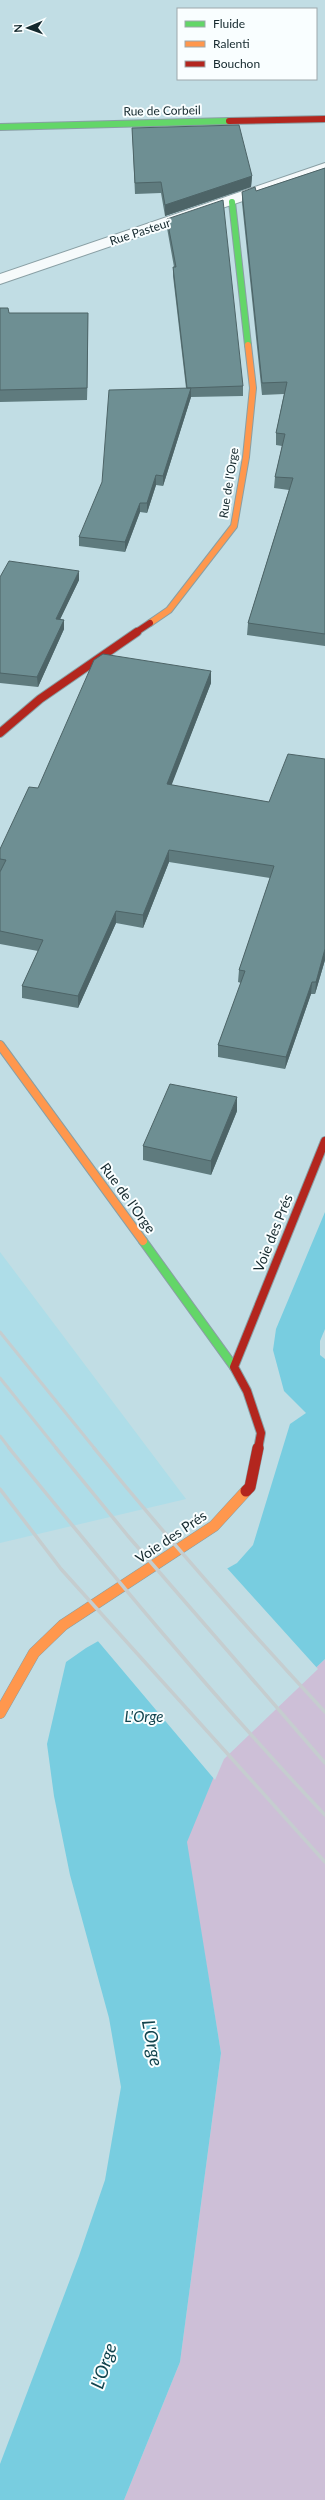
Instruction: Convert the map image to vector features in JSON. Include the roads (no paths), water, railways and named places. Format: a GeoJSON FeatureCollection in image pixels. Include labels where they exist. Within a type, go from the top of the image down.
{"type":"FeatureCollection","features":[{"type":"Feature","properties":{"kind":"street","name":"Rue de Corbeil"},"geometry":{"type":"LineString","coordinates":[[0,127],[325,119]]}},
{"type":"Feature","properties":{"kind":"street","name":"Rue Pasteur"},"geometry":{"type":"LineString","coordinates":[[0,279],[232,202],[325,168]]}},
{"type":"Feature","properties":{"kind":"street","name":"Rue de l'Orge"},"geometry":{"type":"LineString","coordinates":[[0,733],[40,699],[169,610],[234,526],[246,457],[253,388],[232,202]]}},
{"type":"Feature","properties":{"kind":"street","name":"Rue de l'Orge"},"geometry":{"type":"LineString","coordinates":[[0,1045],[234,1367]]}},
{"type":"Feature","properties":{"kind":"street","name":"Voie des Prés"},"geometry":{"type":"LineString","coordinates":[[0,1713],[34,1653],[63,1625],[214,1526],[250,1487],[261,1433],[247,1391],[234,1367],[325,1141]]}},
{"type":"Feature","properties":{"kind":"water","name":"L'Orge"},"geometry":{"type":"Polygon","coordinates":[[[325,1212],[325,1329],[320,1341],[320,1355],[325,1359],[325,1659],[222,1757],[187,1842],[221,2053],[180,2362],[124,2500],[0,2500],[0,2464],[79,2256],[105,2180],[121,2087],[109,2018],[70,1875],[54,1796],[47,1744],[66,1662],[86,1648],[237,1563],[253,1545],[290,1424],[306,1413],[284,1391],[273,1350],[276,1329],[325,1212]]]}},
{"type":"Feature","properties":{"kind":"railway"},"geometry":{"type":"LineString","coordinates":[[0,1332],[95,1449]]}},
{"type":"Feature","properties":{"kind":"railway"},"geometry":{"type":"LineString","coordinates":[[0,1378],[57,1449]]}},
{"type":"Feature","properties":{"kind":"railway"},"geometry":{"type":"LineString","coordinates":[[0,1436],[10,1449]]}},
{"type":"Feature","properties":{"kind":"railway"},"geometry":{"type":"LineString","coordinates":[[9,1448],[203,1680],[325,1815]]}},
{"type":"Feature","properties":{"kind":"railway"},"geometry":{"type":"LineString","coordinates":[[56,1448],[128,1536],[325,1763]]}},
{"type":"Feature","properties":{"kind":"railway"},"geometry":{"type":"LineString","coordinates":[[94,1448],[207,1582],[325,1712]]}},
{"type":"Feature","properties":{"kind":"railway"},"geometry":{"type":"LineString","coordinates":[[0,1489],[61,1569],[325,1862]]}}]}
